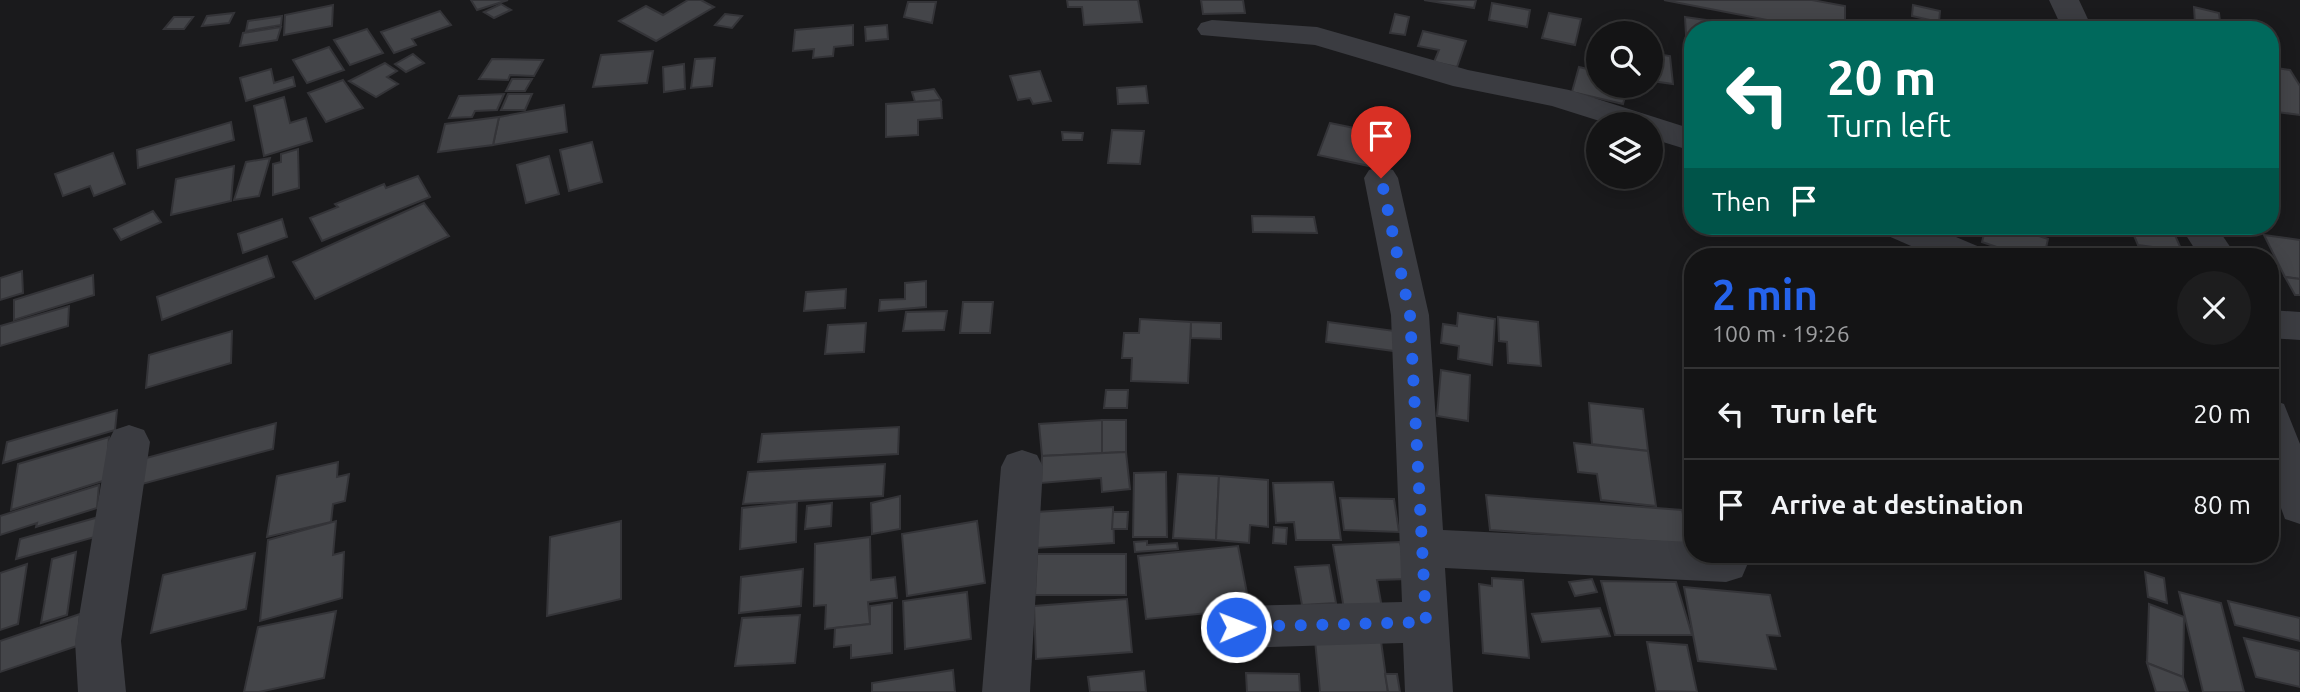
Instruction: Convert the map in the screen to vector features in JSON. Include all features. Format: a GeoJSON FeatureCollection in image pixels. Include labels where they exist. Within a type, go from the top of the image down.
{"type":"FeatureCollection","features":[{"type":"Feature","properties":{"kind":"street"},"geometry":{"type":"LineString","coordinates":[[2064,0],[2074,21]]}},
{"type":"Feature","properties":{"kind":"street"},"geometry":{"type":"LineString","coordinates":[[1212,29],[1317,36],[1464,79],[1558,97],[1605,112]]}},
{"type":"Feature","properties":{"kind":"street"},"geometry":{"type":"LineString","coordinates":[[1663,131],[1684,138]]}},
{"type":"Feature","properties":{"kind":"street"},"geometry":{"type":"LineString","coordinates":[[1381,178],[1410,315],[1429,692]]}},
{"type":"Feature","properties":{"kind":"street"},"geometry":{"type":"LineString","coordinates":[[1919,235],[1948,248]]}},
{"type":"Feature","properties":{"kind":"street"},"geometry":{"type":"LineString","coordinates":[[2279,325],[2300,326]]}},
{"type":"Feature","properties":{"kind":"street"},"geometry":{"type":"LineString","coordinates":[[102,692],[98,640],[129,442]]}},
{"type":"Feature","properties":{"kind":"street"},"geometry":{"type":"LineString","coordinates":[[2279,442],[2300,506]]}},
{"type":"Feature","properties":{"kind":"street"},"geometry":{"type":"LineString","coordinates":[[1006,692],[1022,467]]}},
{"type":"Feature","properties":{"kind":"street"},"geometry":{"type":"LineString","coordinates":[[1423,548],[1684,561]]}},
{"type":"Feature","properties":{"kind":"street"},"geometry":{"type":"LineString","coordinates":[[1236,627],[1426,622]]}},
{"type":"Feature","properties":{"kind":"building"},"geometry":{"type":"Polygon","coordinates":[[[471,0],[508,0],[477,10],[471,0]]]}},
{"type":"Feature","properties":{"kind":"building"},"geometry":{"type":"Polygon","coordinates":[[[688,0],[701,0],[714,7],[656,41],[619,21],[646,6],[663,15],[688,0]]]}},
{"type":"Feature","properties":{"kind":"building"},"geometry":{"type":"Polygon","coordinates":[[[1067,0],[1138,0],[1142,22],[1084,25],[1082,7],[1068,7],[1067,0]]]}},
{"type":"Feature","properties":{"kind":"building"},"geometry":{"type":"Polygon","coordinates":[[[1201,0],[1243,0],[1245,13],[1203,14],[1201,0]]]}},
{"type":"Feature","properties":{"kind":"building"},"geometry":{"type":"Polygon","coordinates":[[[1424,0],[1476,0],[1474,8],[1424,0]]]}},
{"type":"Feature","properties":{"kind":"building"},"geometry":{"type":"Polygon","coordinates":[[[1664,0],[1812,0],[1845,6],[1845,21],[1772,21],[1664,0]]]}},
{"type":"Feature","properties":{"kind":"building"},"geometry":{"type":"Polygon","coordinates":[[[908,2],[936,2],[932,23],[904,17],[908,2]]]}},
{"type":"Feature","properties":{"kind":"building"},"geometry":{"type":"Polygon","coordinates":[[[1492,3],[1530,10],[1527,27],[1489,20],[1492,3]]]}},
{"type":"Feature","properties":{"kind":"building"},"geometry":{"type":"Polygon","coordinates":[[[501,4],[511,10],[494,18],[484,12],[501,4]]]}},
{"type":"Feature","properties":{"kind":"building"},"geometry":{"type":"Polygon","coordinates":[[[333,5],[332,26],[284,35],[285,15],[333,5]]]}},
{"type":"Feature","properties":{"kind":"building"},"geometry":{"type":"Polygon","coordinates":[[[1913,5],[1940,11],[1939,21],[1912,16],[1913,5]]]}},
{"type":"Feature","properties":{"kind":"building"},"geometry":{"type":"Polygon","coordinates":[[[2194,7],[2219,13],[2220,21],[2195,21],[2194,7]]]}},
{"type":"Feature","properties":{"kind":"building"},"geometry":{"type":"Polygon","coordinates":[[[440,11],[451,25],[412,39],[416,45],[394,53],[381,32],[440,11]]]}},
{"type":"Feature","properties":{"kind":"building"},"geometry":{"type":"Polygon","coordinates":[[[234,13],[229,23],[202,26],[207,16],[234,13]]]}},
{"type":"Feature","properties":{"kind":"building"},"geometry":{"type":"Polygon","coordinates":[[[1549,13],[1581,19],[1575,45],[1542,38],[1549,13]]]}},
{"type":"Feature","properties":{"kind":"building"},"geometry":{"type":"Polygon","coordinates":[[[725,14],[742,16],[732,28],[715,25],[725,14]]]}},
{"type":"Feature","properties":{"kind":"building"},"geometry":{"type":"Polygon","coordinates":[[[1395,14],[1409,17],[1405,35],[1390,33],[1395,14]]]}},
{"type":"Feature","properties":{"kind":"building"},"geometry":{"type":"Polygon","coordinates":[[[282,16],[281,25],[246,31],[248,21],[282,16]]]}},
{"type":"Feature","properties":{"kind":"building"},"geometry":{"type":"Polygon","coordinates":[[[174,17],[193,17],[184,29],[164,29],[174,17]]]}},
{"type":"Feature","properties":{"kind":"building"},"geometry":{"type":"Polygon","coordinates":[[[1685,17],[1713,21],[1685,21],[1685,17]]]}},
{"type":"Feature","properties":{"kind":"building"},"geometry":{"type":"Polygon","coordinates":[[[853,25],[853,45],[834,47],[833,56],[813,58],[814,49],[793,51],[795,30],[853,25]]]}},
{"type":"Feature","properties":{"kind":"building"},"geometry":{"type":"Polygon","coordinates":[[[887,25],[888,39],[866,41],[865,27],[887,25]]]}},
{"type":"Feature","properties":{"kind":"building"},"geometry":{"type":"Polygon","coordinates":[[[281,27],[277,40],[240,46],[243,33],[281,27]]]}},
{"type":"Feature","properties":{"kind":"building"},"geometry":{"type":"Polygon","coordinates":[[[367,29],[383,53],[350,65],[334,40],[367,29]]]}},
{"type":"Feature","properties":{"kind":"building"},"geometry":{"type":"Polygon","coordinates":[[[1423,31],[1466,41],[1457,67],[1434,62],[1439,50],[1418,46],[1423,31]]]}},
{"type":"Feature","properties":{"kind":"building"},"geometry":{"type":"Polygon","coordinates":[[[329,47],[344,70],[307,83],[293,60],[329,47]]]}},
{"type":"Feature","properties":{"kind":"building"},"geometry":{"type":"Polygon","coordinates":[[[653,51],[647,83],[593,87],[601,55],[653,51]]]}},
{"type":"Feature","properties":{"kind":"building"},"geometry":{"type":"Polygon","coordinates":[[[413,54],[424,63],[406,72],[395,64],[413,54]]]}},
{"type":"Feature","properties":{"kind":"building"},"geometry":{"type":"Polygon","coordinates":[[[1663,55],[1670,56],[1673,84],[1663,83],[1663,55]]]}},
{"type":"Feature","properties":{"kind":"building"},"geometry":{"type":"Polygon","coordinates":[[[715,58],[712,86],[691,88],[695,59],[715,58]]]}},
{"type":"Feature","properties":{"kind":"building"},"geometry":{"type":"Polygon","coordinates":[[[492,59],[543,60],[534,76],[510,75],[508,80],[479,79],[492,59]]]}},
{"type":"Feature","properties":{"kind":"building"},"geometry":{"type":"Polygon","coordinates":[[[385,63],[397,71],[387,77],[398,84],[376,97],[349,81],[385,63]]]}},
{"type":"Feature","properties":{"kind":"building"},"geometry":{"type":"Polygon","coordinates":[[[684,64],[685,89],[664,92],[663,67],[684,64]]]}},
{"type":"Feature","properties":{"kind":"building"},"geometry":{"type":"Polygon","coordinates":[[[1579,67],[1586,69],[1586,95],[1572,92],[1579,67]]]}},
{"type":"Feature","properties":{"kind":"building"},"geometry":{"type":"Polygon","coordinates":[[[2279,68],[2290,70],[2300,86],[2300,115],[2279,112],[2279,68]]]}},
{"type":"Feature","properties":{"kind":"building"},"geometry":{"type":"Polygon","coordinates":[[[271,69],[274,83],[293,77],[295,86],[246,101],[240,78],[271,69]]]}},
{"type":"Feature","properties":{"kind":"building"},"geometry":{"type":"Polygon","coordinates":[[[1040,71],[1051,101],[1033,104],[1030,98],[1018,100],[1010,76],[1040,71]]]}},
{"type":"Feature","properties":{"kind":"building"},"geometry":{"type":"Polygon","coordinates":[[[512,79],[532,79],[525,91],[506,91],[512,79]]]}},
{"type":"Feature","properties":{"kind":"building"},"geometry":{"type":"Polygon","coordinates":[[[343,80],[363,108],[326,122],[308,93],[343,80]]]}},
{"type":"Feature","properties":{"kind":"building"},"geometry":{"type":"Polygon","coordinates":[[[1146,86],[1148,103],[1118,104],[1117,88],[1146,86]]]}},
{"type":"Feature","properties":{"kind":"building"},"geometry":{"type":"Polygon","coordinates":[[[934,89],[941,100],[915,102],[912,92],[934,89]]]}},
{"type":"Feature","properties":{"kind":"building"},"geometry":{"type":"Polygon","coordinates":[[[504,94],[497,110],[475,111],[472,117],[449,118],[459,96],[504,94]]]}},
{"type":"Feature","properties":{"kind":"building"},"geometry":{"type":"Polygon","coordinates":[[[508,94],[532,94],[525,110],[501,110],[508,94]]]}},
{"type":"Feature","properties":{"kind":"building"},"geometry":{"type":"Polygon","coordinates":[[[284,97],[290,123],[306,118],[312,141],[264,156],[254,106],[284,97]]]}},
{"type":"Feature","properties":{"kind":"building"},"geometry":{"type":"Polygon","coordinates":[[[1598,98],[1625,98],[1623,104],[1598,98]]]}},
{"type":"Feature","properties":{"kind":"building"},"geometry":{"type":"Polygon","coordinates":[[[941,100],[942,118],[918,120],[918,135],[886,137],[886,104],[941,100]]]}},
{"type":"Feature","properties":{"kind":"building"},"geometry":{"type":"Polygon","coordinates":[[[564,105],[567,132],[493,145],[499,117],[564,105]]]}},
{"type":"Feature","properties":{"kind":"building"},"geometry":{"type":"Polygon","coordinates":[[[499,117],[493,145],[438,152],[445,124],[499,117]]]}},
{"type":"Feature","properties":{"kind":"building"},"geometry":{"type":"Polygon","coordinates":[[[231,122],[234,140],[138,168],[137,150],[231,122]]]}},
{"type":"Feature","properties":{"kind":"building"},"geometry":{"type":"Polygon","coordinates":[[[1330,123],[1379,133],[1369,166],[1318,155],[1330,123]]]}},
{"type":"Feature","properties":{"kind":"building"},"geometry":{"type":"Polygon","coordinates":[[[1112,130],[1144,131],[1140,164],[1108,163],[1112,130]]]}},
{"type":"Feature","properties":{"kind":"building"},"geometry":{"type":"Polygon","coordinates":[[[1062,132],[1083,133],[1082,140],[1063,140],[1062,132]]]}},
{"type":"Feature","properties":{"kind":"building"},"geometry":{"type":"Polygon","coordinates":[[[592,142],[602,182],[569,191],[560,150],[592,142]]]}},
{"type":"Feature","properties":{"kind":"building"},"geometry":{"type":"Polygon","coordinates":[[[298,149],[299,188],[273,195],[273,164],[281,162],[281,154],[298,149]]]}},
{"type":"Feature","properties":{"kind":"building"},"geometry":{"type":"Polygon","coordinates":[[[113,153],[125,184],[94,196],[90,186],[63,196],[55,174],[113,153]]]}},
{"type":"Feature","properties":{"kind":"building"},"geometry":{"type":"Polygon","coordinates":[[[549,156],[559,194],[526,203],[517,165],[549,156]]]}},
{"type":"Feature","properties":{"kind":"building"},"geometry":{"type":"Polygon","coordinates":[[[270,158],[259,196],[234,200],[246,162],[270,158]]]}},
{"type":"Feature","properties":{"kind":"building"},"geometry":{"type":"Polygon","coordinates":[[[234,166],[231,201],[171,215],[176,179],[234,166]]]}},
{"type":"Feature","properties":{"kind":"building"},"geometry":{"type":"Polygon","coordinates":[[[418,176],[430,197],[322,241],[310,218],[338,207],[335,204],[384,184],[386,188],[418,176]]]}},
{"type":"Feature","properties":{"kind":"building"},"geometry":{"type":"Polygon","coordinates":[[[424,203],[449,236],[315,299],[293,262],[424,203]]]}},
{"type":"Feature","properties":{"kind":"building"},"geometry":{"type":"Polygon","coordinates":[[[153,211],[161,222],[121,240],[114,229],[153,211]]]}},
{"type":"Feature","properties":{"kind":"building"},"geometry":{"type":"Polygon","coordinates":[[[1252,216],[1314,217],[1317,233],[1253,232],[1252,216]]]}},
{"type":"Feature","properties":{"kind":"building"},"geometry":{"type":"Polygon","coordinates":[[[282,219],[287,237],[243,253],[238,234],[282,219]]]}},
{"type":"Feature","properties":{"kind":"building"},"geometry":{"type":"Polygon","coordinates":[[[1984,235],[2036,235],[2048,239],[2046,248],[2000,248],[1982,242],[1984,235]]]}},
{"type":"Feature","properties":{"kind":"building"},"geometry":{"type":"Polygon","coordinates":[[[2134,235],[2175,235],[2181,248],[2160,248],[2138,245],[2134,235]]]}},
{"type":"Feature","properties":{"kind":"building"},"geometry":{"type":"Polygon","coordinates":[[[2264,235],[2300,240],[2300,279],[2285,277],[2279,265],[2279,248],[2270,248],[2264,235]]]}},
{"type":"Feature","properties":{"kind":"building"},"geometry":{"type":"Polygon","coordinates":[[[267,256],[274,277],[162,320],[157,297],[267,256]]]}},
{"type":"Feature","properties":{"kind":"building"},"geometry":{"type":"Polygon","coordinates":[[[22,271],[23,293],[0,300],[0,278],[22,271]]]}},
{"type":"Feature","properties":{"kind":"building"},"geometry":{"type":"Polygon","coordinates":[[[93,275],[94,295],[14,320],[14,300],[93,275]]]}},
{"type":"Feature","properties":{"kind":"building"},"geometry":{"type":"Polygon","coordinates":[[[2285,277],[2300,279],[2300,295],[2295,295],[2285,277]]]}},
{"type":"Feature","properties":{"kind":"building"},"geometry":{"type":"Polygon","coordinates":[[[926,281],[926,307],[879,311],[880,300],[905,299],[905,283],[926,281]]]}},
{"type":"Feature","properties":{"kind":"building"},"geometry":{"type":"Polygon","coordinates":[[[846,289],[845,308],[804,311],[806,292],[846,289]]]}},
{"type":"Feature","properties":{"kind":"building"},"geometry":{"type":"Polygon","coordinates":[[[963,302],[993,302],[990,333],[960,333],[963,302]]]}},
{"type":"Feature","properties":{"kind":"building"},"geometry":{"type":"Polygon","coordinates":[[[69,306],[68,326],[0,346],[0,326],[69,306]]]}},
{"type":"Feature","properties":{"kind":"building"},"geometry":{"type":"Polygon","coordinates":[[[947,311],[944,330],[903,331],[906,312],[947,311]]]}},
{"type":"Feature","properties":{"kind":"building"},"geometry":{"type":"Polygon","coordinates":[[[1458,313],[1495,319],[1492,365],[1458,359],[1459,346],[1441,343],[1443,324],[1457,326],[1458,313]]]}},
{"type":"Feature","properties":{"kind":"building"},"geometry":{"type":"Polygon","coordinates":[[[1498,317],[1538,322],[1541,366],[1508,363],[1507,342],[1499,341],[1498,317]]]}},
{"type":"Feature","properties":{"kind":"building"},"geometry":{"type":"Polygon","coordinates":[[[1140,319],[1191,322],[1188,383],[1131,381],[1132,358],[1122,358],[1124,333],[1139,333],[1140,319]]]}},
{"type":"Feature","properties":{"kind":"building"},"geometry":{"type":"Polygon","coordinates":[[[1191,322],[1221,323],[1221,339],[1191,338],[1191,322]]]}},
{"type":"Feature","properties":{"kind":"building"},"geometry":{"type":"Polygon","coordinates":[[[1328,322],[1395,331],[1394,351],[1326,342],[1328,322]]]}},
{"type":"Feature","properties":{"kind":"building"},"geometry":{"type":"Polygon","coordinates":[[[866,323],[864,352],[825,354],[828,325],[866,323]]]}},
{"type":"Feature","properties":{"kind":"building"},"geometry":{"type":"Polygon","coordinates":[[[232,331],[231,363],[146,388],[149,355],[232,331]]]}},
{"type":"Feature","properties":{"kind":"building"},"geometry":{"type":"Polygon","coordinates":[[[1441,370],[1470,375],[1468,421],[1437,416],[1441,370]]]}},
{"type":"Feature","properties":{"kind":"building"},"geometry":{"type":"Polygon","coordinates":[[[1106,390],[1128,390],[1127,408],[1104,408],[1106,390]]]}},
{"type":"Feature","properties":{"kind":"building"},"geometry":{"type":"Polygon","coordinates":[[[1589,403],[1643,409],[1648,451],[1592,444],[1589,403]]]}},
{"type":"Feature","properties":{"kind":"building"},"geometry":{"type":"Polygon","coordinates":[[[117,410],[115,430],[3,463],[7,442],[117,410]]]}},
{"type":"Feature","properties":{"kind":"building"},"geometry":{"type":"Polygon","coordinates":[[[1102,420],[1102,453],[1042,456],[1039,424],[1102,420]]]}},
{"type":"Feature","properties":{"kind":"building"},"geometry":{"type":"Polygon","coordinates":[[[1102,420],[1126,420],[1126,452],[1102,453],[1102,420]]]}},
{"type":"Feature","properties":{"kind":"building"},"geometry":{"type":"Polygon","coordinates":[[[276,423],[273,449],[131,487],[135,461],[276,423]]]}},
{"type":"Feature","properties":{"kind":"building"},"geometry":{"type":"Polygon","coordinates":[[[899,427],[898,454],[758,462],[762,434],[899,427]]]}},
{"type":"Feature","properties":{"kind":"building"},"geometry":{"type":"Polygon","coordinates":[[[109,437],[106,480],[11,510],[18,464],[109,437]]]}},
{"type":"Feature","properties":{"kind":"building"},"geometry":{"type":"Polygon","coordinates":[[[1574,443],[1648,451],[1656,506],[1601,500],[1597,474],[1578,472],[1574,443]]]}},
{"type":"Feature","properties":{"kind":"building"},"geometry":{"type":"Polygon","coordinates":[[[1126,452],[1130,489],[1102,492],[1101,478],[1041,483],[1042,456],[1126,452]]]}},
{"type":"Feature","properties":{"kind":"building"},"geometry":{"type":"Polygon","coordinates":[[[338,462],[337,477],[349,474],[345,501],[333,504],[331,522],[267,537],[277,476],[338,462]]]}},
{"type":"Feature","properties":{"kind":"building"},"geometry":{"type":"Polygon","coordinates":[[[885,464],[883,496],[743,504],[748,472],[885,464]]]}},
{"type":"Feature","properties":{"kind":"building"},"geometry":{"type":"Polygon","coordinates":[[[1166,472],[1167,537],[1133,537],[1134,473],[1166,472]]]}},
{"type":"Feature","properties":{"kind":"building"},"geometry":{"type":"Polygon","coordinates":[[[1178,474],[1219,476],[1216,540],[1173,538],[1178,474]]]}},
{"type":"Feature","properties":{"kind":"building"},"geometry":{"type":"Polygon","coordinates":[[[1219,476],[1268,480],[1268,527],[1250,525],[1249,543],[1216,540],[1219,476]]]}},
{"type":"Feature","properties":{"kind":"building"},"geometry":{"type":"Polygon","coordinates":[[[1333,482],[1341,540],[1296,540],[1294,522],[1276,523],[1273,483],[1333,482]]]}},
{"type":"Feature","properties":{"kind":"building"},"geometry":{"type":"Polygon","coordinates":[[[99,485],[97,508],[0,535],[0,516],[99,485]]]}},
{"type":"Feature","properties":{"kind":"building"},"geometry":{"type":"Polygon","coordinates":[[[1486,495],[1682,510],[1684,544],[1490,530],[1486,495]]]}},
{"type":"Feature","properties":{"kind":"building"},"geometry":{"type":"Polygon","coordinates":[[[900,496],[900,529],[872,534],[871,503],[900,496]]]}},
{"type":"Feature","properties":{"kind":"building"},"geometry":{"type":"Polygon","coordinates":[[[1340,498],[1394,499],[1399,532],[1344,530],[1340,498]]]}},
{"type":"Feature","properties":{"kind":"building"},"geometry":{"type":"Polygon","coordinates":[[[797,502],[796,542],[740,549],[742,508],[797,502]]]}},
{"type":"Feature","properties":{"kind":"building"},"geometry":{"type":"Polygon","coordinates":[[[832,503],[831,526],[805,529],[807,506],[832,503]]]}},
{"type":"Feature","properties":{"kind":"building"},"geometry":{"type":"Polygon","coordinates":[[[1113,507],[1114,543],[1036,548],[1036,512],[1113,507]]]}},
{"type":"Feature","properties":{"kind":"building"},"geometry":{"type":"Polygon","coordinates":[[[1113,512],[1128,512],[1127,529],[1112,529],[1113,512]]]}},
{"type":"Feature","properties":{"kind":"building"},"geometry":{"type":"Polygon","coordinates":[[[106,515],[102,535],[16,559],[20,539],[106,515]]]}},
{"type":"Feature","properties":{"kind":"building"},"geometry":{"type":"Polygon","coordinates":[[[336,521],[333,555],[344,552],[342,598],[260,621],[268,540],[336,521]]]}},
{"type":"Feature","properties":{"kind":"building"},"geometry":{"type":"Polygon","coordinates":[[[621,521],[621,599],[547,616],[550,537],[621,521]]]}},
{"type":"Feature","properties":{"kind":"building"},"geometry":{"type":"Polygon","coordinates":[[[977,521],[985,583],[907,596],[902,534],[977,521]]]}},
{"type":"Feature","properties":{"kind":"building"},"geometry":{"type":"Polygon","coordinates":[[[1274,527],[1287,528],[1286,544],[1273,543],[1274,527]]]}},
{"type":"Feature","properties":{"kind":"building"},"geometry":{"type":"Polygon","coordinates":[[[870,537],[871,580],[895,577],[897,598],[868,602],[870,624],[825,629],[826,605],[814,606],[815,544],[870,537]]]}},
{"type":"Feature","properties":{"kind":"building"},"geometry":{"type":"Polygon","coordinates":[[[1147,541],[1147,545],[1177,543],[1178,549],[1135,552],[1134,542],[1147,541]]]}},
{"type":"Feature","properties":{"kind":"building"},"geometry":{"type":"Polygon","coordinates":[[[1400,542],[1408,579],[1377,580],[1382,608],[1344,609],[1333,545],[1400,542]]]}},
{"type":"Feature","properties":{"kind":"building"},"geometry":{"type":"Polygon","coordinates":[[[1238,546],[1250,609],[1146,619],[1138,556],[1238,546]]]}},
{"type":"Feature","properties":{"kind":"building"},"geometry":{"type":"Polygon","coordinates":[[[76,552],[67,615],[41,623],[52,559],[76,552]]]}},
{"type":"Feature","properties":{"kind":"building"},"geometry":{"type":"Polygon","coordinates":[[[255,553],[246,609],[151,633],[163,575],[255,553]]]}},
{"type":"Feature","properties":{"kind":"building"},"geometry":{"type":"Polygon","coordinates":[[[1037,554],[1126,554],[1126,595],[1035,595],[1037,554]]]}},
{"type":"Feature","properties":{"kind":"building"},"geometry":{"type":"Polygon","coordinates":[[[27,564],[18,624],[0,630],[0,573],[27,564]]]}},
{"type":"Feature","properties":{"kind":"building"},"geometry":{"type":"Polygon","coordinates":[[[1329,565],[1336,603],[1302,605],[1295,567],[1329,565]]]}},
{"type":"Feature","properties":{"kind":"building"},"geometry":{"type":"Polygon","coordinates":[[[803,569],[801,606],[739,613],[741,577],[803,569]]]}},
{"type":"Feature","properties":{"kind":"building"},"geometry":{"type":"Polygon","coordinates":[[[2145,572],[2164,578],[2167,603],[2148,597],[2145,572]]]}},
{"type":"Feature","properties":{"kind":"building"},"geometry":{"type":"Polygon","coordinates":[[[1492,578],[1523,580],[1529,658],[1483,653],[1479,584],[1492,586],[1492,578]]]}},
{"type":"Feature","properties":{"kind":"building"},"geometry":{"type":"Polygon","coordinates":[[[1592,579],[1597,592],[1575,596],[1569,582],[1592,579]]]}},
{"type":"Feature","properties":{"kind":"building"},"geometry":{"type":"Polygon","coordinates":[[[1601,581],[1676,582],[1692,635],[1615,635],[1601,581]]]}},
{"type":"Feature","properties":{"kind":"building"},"geometry":{"type":"Polygon","coordinates":[[[1684,587],[1770,595],[1780,636],[1767,635],[1776,669],[1698,661],[1684,587]]]}},
{"type":"Feature","properties":{"kind":"building"},"geometry":{"type":"Polygon","coordinates":[[[967,592],[971,639],[905,649],[903,601],[967,592]]]}},
{"type":"Feature","properties":{"kind":"building"},"geometry":{"type":"Polygon","coordinates":[[[2179,592],[2221,603],[2244,692],[2203,692],[2179,592]]]}},
{"type":"Feature","properties":{"kind":"building"},"geometry":{"type":"Polygon","coordinates":[[[1127,599],[1132,652],[1036,659],[1034,606],[1127,599]]]}},
{"type":"Feature","properties":{"kind":"building"},"geometry":{"type":"Polygon","coordinates":[[[2228,601],[2300,618],[2300,641],[2235,625],[2228,601]]]}},
{"type":"Feature","properties":{"kind":"building"},"geometry":{"type":"Polygon","coordinates":[[[892,603],[892,653],[851,658],[851,645],[834,647],[835,628],[870,624],[870,606],[892,603]]]}},
{"type":"Feature","properties":{"kind":"building"},"geometry":{"type":"Polygon","coordinates":[[[2149,604],[2184,617],[2183,677],[2147,663],[2149,604]]]}},
{"type":"Feature","properties":{"kind":"building"},"geometry":{"type":"Polygon","coordinates":[[[1600,608],[1610,636],[1542,642],[1532,614],[1600,608]]]}},
{"type":"Feature","properties":{"kind":"building"},"geometry":{"type":"Polygon","coordinates":[[[336,611],[324,678],[259,692],[244,692],[258,627],[336,611]]]}},
{"type":"Feature","properties":{"kind":"building"},"geometry":{"type":"Polygon","coordinates":[[[80,614],[77,646],[0,672],[0,641],[80,614]]]}},
{"type":"Feature","properties":{"kind":"building"},"geometry":{"type":"Polygon","coordinates":[[[800,615],[795,663],[735,666],[742,618],[800,615]]]}},
{"type":"Feature","properties":{"kind":"building"},"geometry":{"type":"Polygon","coordinates":[[[2244,638],[2300,651],[2300,687],[2256,677],[2244,638]]]}},
{"type":"Feature","properties":{"kind":"building"},"geometry":{"type":"Polygon","coordinates":[[[1315,640],[1381,641],[1388,692],[1320,692],[1315,640]]]}},
{"type":"Feature","properties":{"kind":"building"},"geometry":{"type":"Polygon","coordinates":[[[1647,642],[1687,645],[1697,692],[1656,691],[1647,642]]]}},
{"type":"Feature","properties":{"kind":"building"},"geometry":{"type":"Polygon","coordinates":[[[2147,663],[2183,677],[2188,692],[2156,692],[2147,663]]]}},
{"type":"Feature","properties":{"kind":"building"},"geometry":{"type":"Polygon","coordinates":[[[953,670],[955,692],[872,692],[872,683],[953,670]]]}},
{"type":"Feature","properties":{"kind":"building"},"geometry":{"type":"Polygon","coordinates":[[[1144,671],[1146,692],[1090,692],[1088,677],[1144,671]]]}},
{"type":"Feature","properties":{"kind":"building"},"geometry":{"type":"Polygon","coordinates":[[[1246,673],[1299,674],[1300,692],[1247,692],[1246,673]]]}},
{"type":"Feature","properties":{"kind":"building"},"geometry":{"type":"Polygon","coordinates":[[[1385,674],[1397,674],[1400,692],[1388,692],[1385,674]]]}},
{"type":"Feature","properties":{"kind":"route"},"geometry":{"type":"LineString","coordinates":[[1236,627],[1426,622],[1410,315],[1381,178]]}}]}
